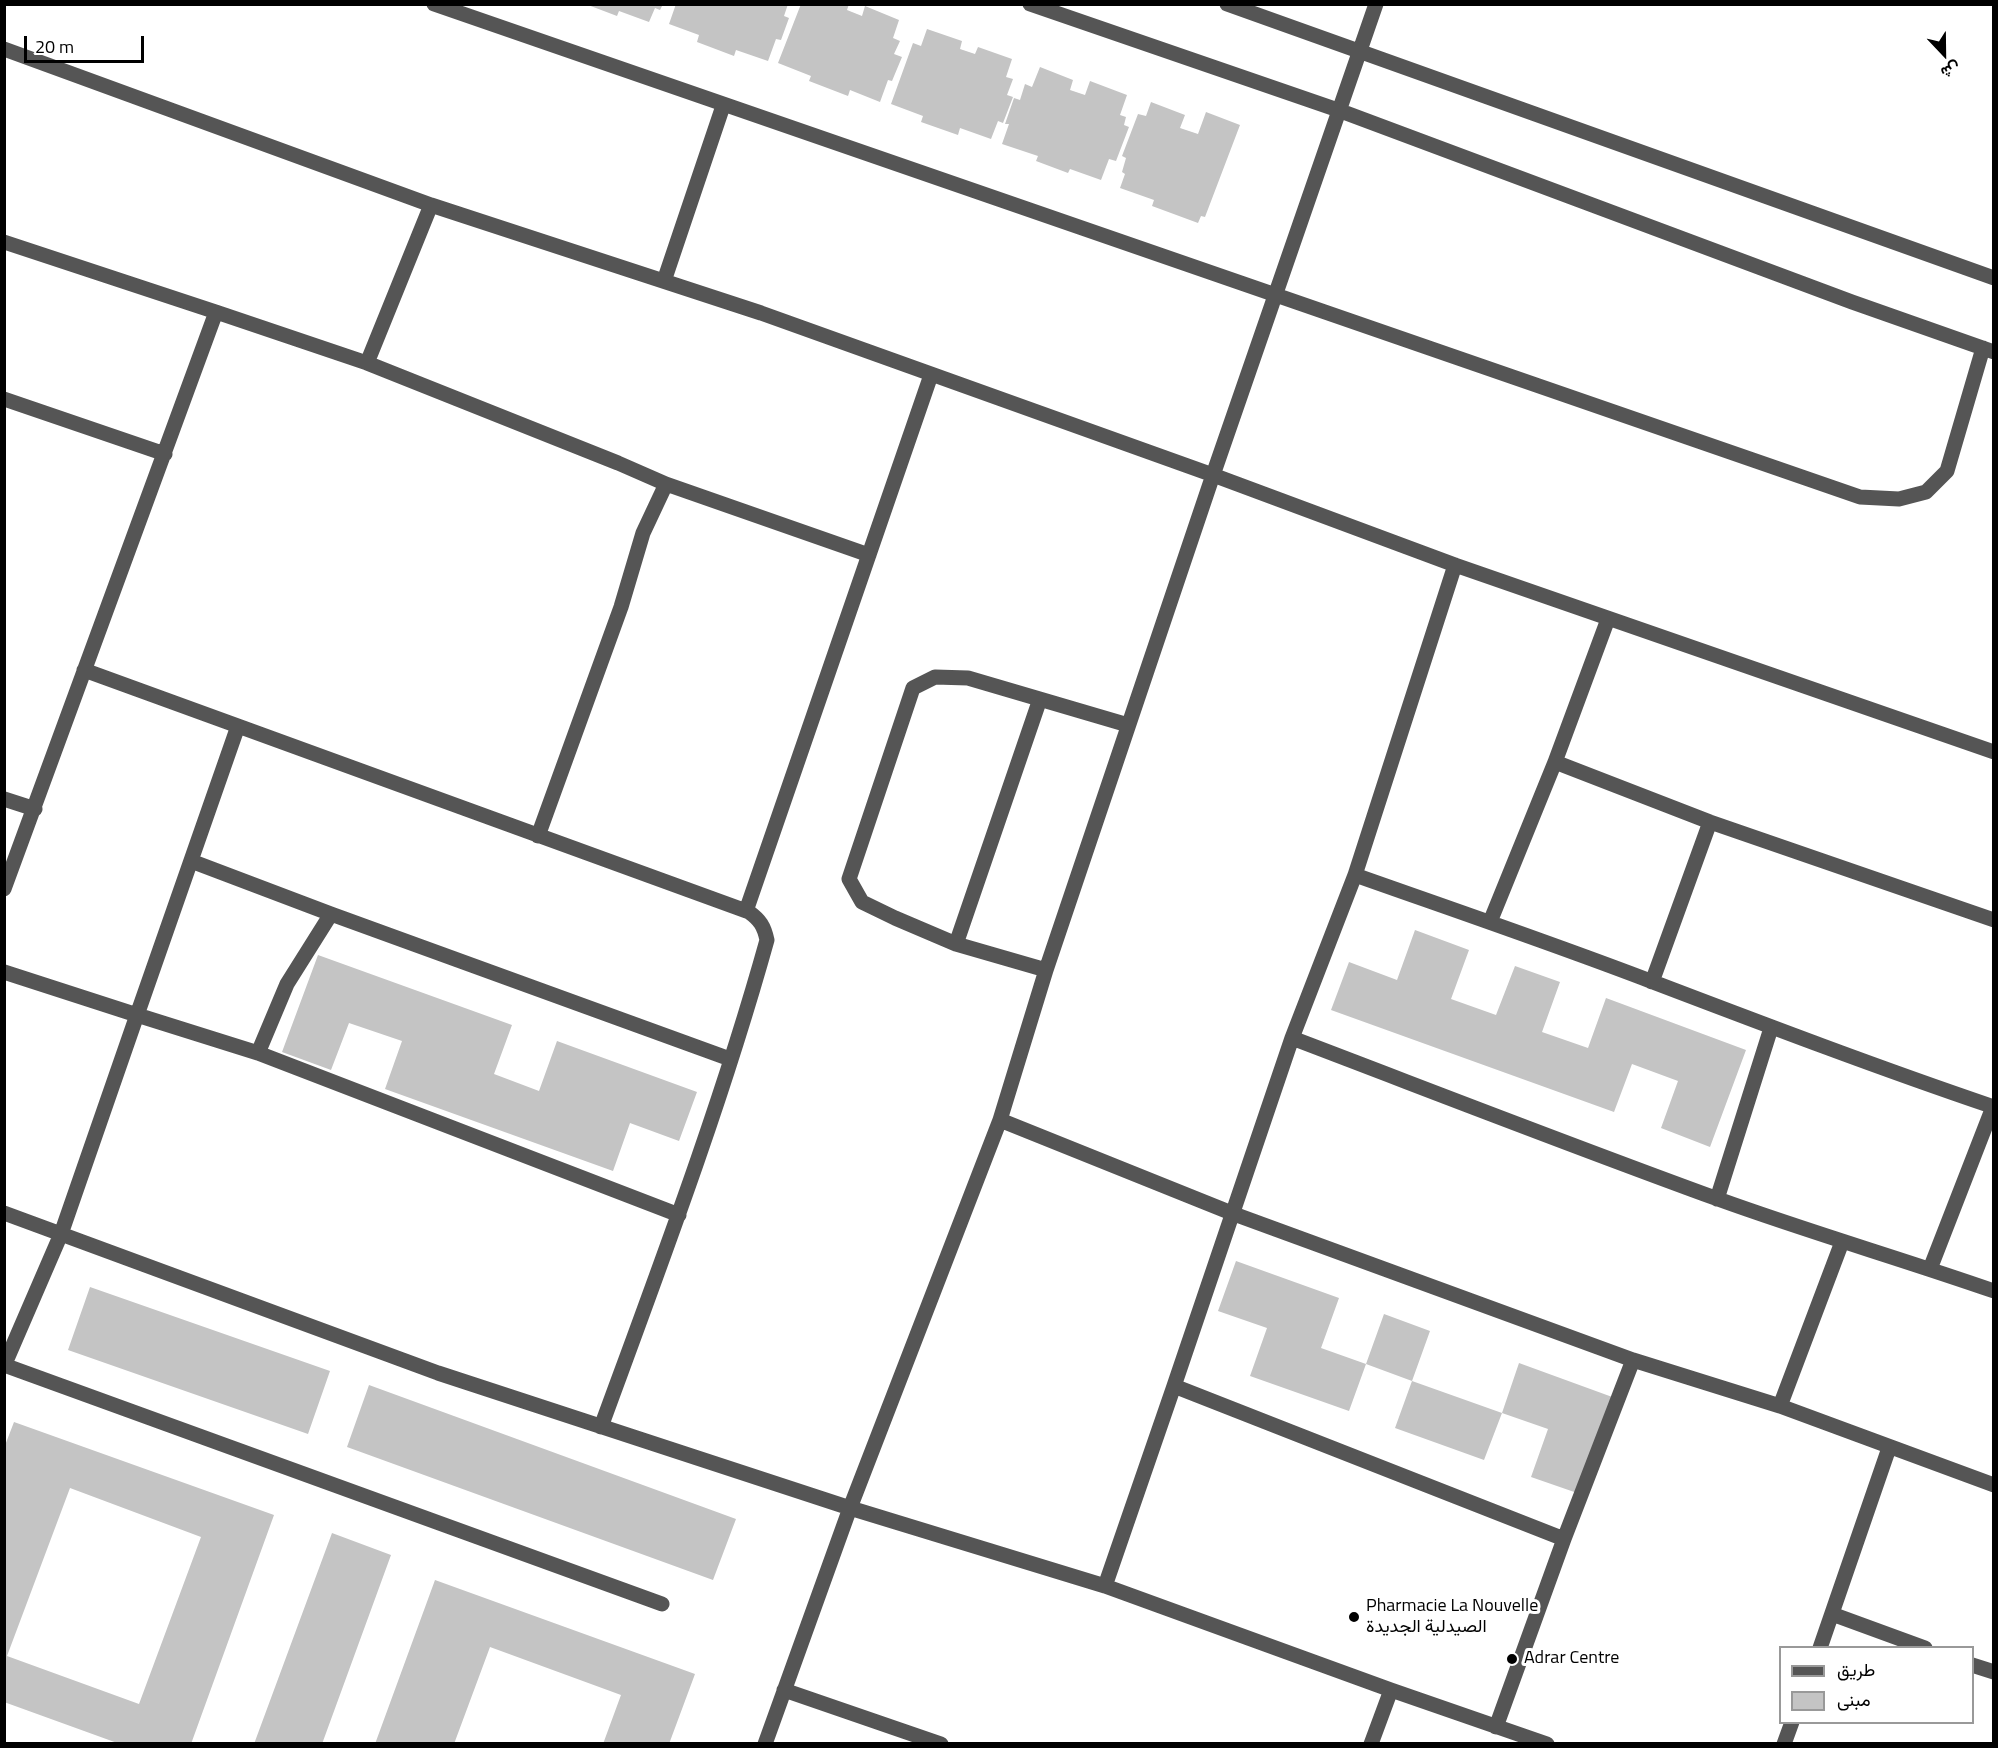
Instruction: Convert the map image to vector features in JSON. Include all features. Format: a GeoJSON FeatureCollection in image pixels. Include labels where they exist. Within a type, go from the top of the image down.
{"type":"FeatureCollection","features":[{"type":"Feature","properties":{"kind":"street"},"geometry":{"type":"LineString","coordinates":[[434,4],[1860,497],[1899,499],[1926,492],[1947,471],[1988,350],[1841,298],[1338,110],[1030,4]]}},
{"type":"Feature","properties":{"kind":"street"},"geometry":{"type":"LineString","coordinates":[[1227,4],[1994,278]]}},
{"type":"Feature","properties":{"kind":"street"},"geometry":{"type":"LineString","coordinates":[[765,1743],[850,1508],[1000,1120],[1046,970],[1128,725],[1274,295],[1376,4]]}},
{"type":"Feature","properties":{"kind":"street"},"geometry":{"type":"LineString","coordinates":[[4,49],[431,205],[761,313],[1608,620],[1994,752]]}},
{"type":"Feature","properties":{"kind":"street"},"geometry":{"type":"LineString","coordinates":[[664,281],[723,105]]}},
{"type":"Feature","properties":{"kind":"street"},"geometry":{"type":"LineString","coordinates":[[367,363],[431,205]]}},
{"type":"Feature","properties":{"kind":"street"},"geometry":{"type":"LineString","coordinates":[[4,242],[367,363],[666,484],[870,555]]}},
{"type":"Feature","properties":{"kind":"street"},"geometry":{"type":"LineString","coordinates":[[4,889],[216,312]]}},
{"type":"Feature","properties":{"kind":"street"},"geometry":{"type":"LineString","coordinates":[[746,911],[931,375]]}},
{"type":"Feature","properties":{"kind":"street"},"geometry":{"type":"LineString","coordinates":[[4,399],[165,454]]}},
{"type":"Feature","properties":{"kind":"street"},"geometry":{"type":"LineString","coordinates":[[538,836],[621,607],[643,533],[666,484]]}},
{"type":"Feature","properties":{"kind":"street"},"geometry":{"type":"LineString","coordinates":[[1105,1586],[1234,1214],[1292,1038],[1354,875],[1455,565]]}},
{"type":"Feature","properties":{"kind":"street"},"geometry":{"type":"LineString","coordinates":[[1490,922],[1555,762],[1608,620]]}},
{"type":"Feature","properties":{"kind":"street"},"geometry":{"type":"LineString","coordinates":[[84,670],[746,911],[760,920],[765,929],[766,940],[747,1010],[679,1215],[601,1427]]}},
{"type":"Feature","properties":{"kind":"street"},"geometry":{"type":"LineString","coordinates":[[1046,970],[956,944],[862,902],[849,879],[913,688],[935,677],[968,678],[1128,725]]}},
{"type":"Feature","properties":{"kind":"street"},"geometry":{"type":"LineString","coordinates":[[956,944],[1040,699]]}},
{"type":"Feature","properties":{"kind":"street"},"geometry":{"type":"LineString","coordinates":[[238,726],[61,1234],[5,1365],[662,1605]]}},
{"type":"Feature","properties":{"kind":"street"},"geometry":{"type":"LineString","coordinates":[[1555,762],[1710,822],[1994,920]]}},
{"type":"Feature","properties":{"kind":"street"},"geometry":{"type":"LineString","coordinates":[[4,799],[34,809]]}},
{"type":"Feature","properties":{"kind":"street"},"geometry":{"type":"LineString","coordinates":[[1652,982],[1710,822]]}},
{"type":"Feature","properties":{"kind":"street"},"geometry":{"type":"LineString","coordinates":[[191,861],[730,1059]]}},
{"type":"Feature","properties":{"kind":"street"},"geometry":{"type":"LineString","coordinates":[[1354,875],[1490,922],[1771,1028],[1993,1107],[1930,1269]]}},
{"type":"Feature","properties":{"kind":"street"},"geometry":{"type":"LineString","coordinates":[[258,1053],[287,984],[331,914]]}},
{"type":"Feature","properties":{"kind":"street"},"geometry":{"type":"LineString","coordinates":[[4,972],[258,1053],[679,1215]]}},
{"type":"Feature","properties":{"kind":"street"},"geometry":{"type":"LineString","coordinates":[[1717,1198],[1771,1028]]}},
{"type":"Feature","properties":{"kind":"street"},"geometry":{"type":"LineString","coordinates":[[1292,1038],[1717,1198],[1842,1242],[1994,1291]]}},
{"type":"Feature","properties":{"kind":"street"},"geometry":{"type":"LineString","coordinates":[[1000,1120],[1234,1214],[1633,1360],[1780,1406],[1994,1485]]}},
{"type":"Feature","properties":{"kind":"street"},"geometry":{"type":"LineString","coordinates":[[4,1214],[438,1373],[850,1508],[1105,1586],[1391,1690],[1547,1743]]}},
{"type":"Feature","properties":{"kind":"street"},"geometry":{"type":"LineString","coordinates":[[1780,1406],[1842,1242]]}},
{"type":"Feature","properties":{"kind":"street"},"geometry":{"type":"LineString","coordinates":[[1496,1727],[1564,1539],[1633,1360]]}},
{"type":"Feature","properties":{"kind":"street"},"geometry":{"type":"LineString","coordinates":[[1174,1386],[1564,1539]]}},
{"type":"Feature","properties":{"kind":"street"},"geometry":{"type":"LineString","coordinates":[[1820,1646],[1889,1448]]}},
{"type":"Feature","properties":{"kind":"street"},"geometry":{"type":"LineString","coordinates":[[1832,1614],[1921,1646]]}},
{"type":"Feature","properties":{"kind":"street"},"geometry":{"type":"LineString","coordinates":[[1974,1666],[1994,1672]]}},
{"type":"Feature","properties":{"kind":"street"},"geometry":{"type":"LineString","coordinates":[[784,1690],[941,1743]]}},
{"type":"Feature","properties":{"kind":"street"},"geometry":{"type":"LineString","coordinates":[[1371,1743],[1391,1690]]}},
{"type":"Feature","properties":{"kind":"street"},"geometry":{"type":"LineString","coordinates":[[1784,1743],[1791,1724]]}},
{"type":"Feature","properties":{"kind":"building"},"geometry":{"type":"Polygon","coordinates":[[[663,4],[660,10],[655,8],[649,22],[619,11],[617,16],[588,5],[663,4]]]}},
{"type":"Feature","properties":{"kind":"building"},"geometry":{"type":"Polygon","coordinates":[[[676,4],[788,4],[784,16],[789,18],[781,40],[776,39],[768,61],[736,50],[734,56],[697,42],[699,35],[669,24],[676,4]]]}},
{"type":"Feature","properties":{"kind":"building"},"geometry":{"type":"Polygon","coordinates":[[[801,4],[849,4],[847,10],[862,16],[865,6],[899,20],[893,38],[900,41],[894,54],[902,57],[892,81],[888,80],[880,102],[850,90],[848,96],[809,81],[811,76],[778,63],[801,4]]]}},
{"type":"Feature","properties":{"kind":"building"},"geometry":{"type":"Polygon","coordinates":[[[927,29],[962,41],[960,49],[975,54],[978,47],[1012,59],[1006,77],[1013,79],[1007,95],[1013,97],[1003,123],[998,121],[991,139],[960,128],[958,135],[921,122],[923,116],[891,104],[913,43],[921,46],[927,29]]]}},
{"type":"Feature","properties":{"kind":"building"},"geometry":{"type":"Polygon","coordinates":[[[1040,67],[1073,80],[1070,90],[1085,95],[1090,81],[1127,95],[1120,115],[1126,117],[1124,125],[1129,127],[1116,161],[1109,159],[1101,180],[1070,169],[1068,173],[1036,161],[1038,156],[1002,144],[1009,124],[1005,124],[1014,98],[1020,100],[1025,84],[1032,87],[1040,67]]]}},
{"type":"Feature","properties":{"kind":"building"},"geometry":{"type":"Polygon","coordinates":[[[1151,102],[1185,115],[1180,128],[1198,134],[1206,112],[1240,125],[1205,217],[1201,216],[1198,223],[1152,206],[1154,200],[1120,188],[1125,174],[1122,172],[1126,158],[1122,156],[1138,114],[1146,116],[1151,102]]]}},
{"type":"Feature","properties":{"kind":"building"},"geometry":{"type":"Polygon","coordinates":[[[1415,930],[1469,950],[1451,999],[1496,1015],[1515,966],[1560,982],[1542,1032],[1588,1048],[1606,998],[1746,1050],[1710,1147],[1661,1128],[1678,1081],[1632,1064],[1614,1112],[1331,1010],[1349,962],[1397,980],[1415,930]]]}},
{"type":"Feature","properties":{"kind":"building"},"geometry":{"type":"Polygon","coordinates":[[[318,955],[512,1025],[494,1074],[539,1091],[557,1041],[697,1092],[679,1141],[630,1123],[613,1171],[385,1089],[402,1041],[349,1023],[331,1070],[282,1052],[318,955]]]}},
{"type":"Feature","properties":{"kind":"building"},"geometry":{"type":"Polygon","coordinates":[[[1236,1261],[1339,1298],[1321,1348],[1366,1364],[1349,1411],[1250,1376],[1267,1328],[1218,1311],[1236,1261]]]}},
{"type":"Feature","properties":{"kind":"building"},"geometry":{"type":"Polygon","coordinates":[[[90,1287],[330,1371],[308,1434],[68,1350],[90,1287]]]}},
{"type":"Feature","properties":{"kind":"building"},"geometry":{"type":"Polygon","coordinates":[[[1384,1314],[1430,1331],[1412,1381],[1366,1364],[1384,1314]]]}},
{"type":"Feature","properties":{"kind":"building"},"geometry":{"type":"Polygon","coordinates":[[[1519,1363],[1615,1398],[1580,1494],[1531,1477],[1548,1429],[1502,1413],[1519,1363]]]}},
{"type":"Feature","properties":{"kind":"building"},"geometry":{"type":"Polygon","coordinates":[[[1412,1381],[1502,1413],[1484,1460],[1395,1428],[1412,1381]]]}},
{"type":"Feature","properties":{"kind":"building"},"geometry":{"type":"Polygon","coordinates":[[[369,1385],[736,1519],[713,1580],[347,1447],[369,1385]]]}},
{"type":"Feature","properties":{"kind":"building"},"geometry":{"type":"Polygon","coordinates":[[[14,1422],[274,1515],[191,1744],[120,1744],[4,1702],[4,1448],[14,1422]],[[70,1488],[7,1656],[139,1704],[201,1537],[70,1488]]]}},
{"type":"Feature","properties":{"kind":"building"},"geometry":{"type":"Polygon","coordinates":[[[332,1533],[391,1555],[322,1744],[254,1744],[332,1533]]]}},
{"type":"Feature","properties":{"kind":"building"},"geometry":{"type":"Polygon","coordinates":[[[435,1580],[695,1674],[669,1744],[603,1744],[621,1695],[490,1647],[454,1744],[375,1744],[435,1580]]]}},
{"type":"Feature","properties":{"kind":"place","name":"Pharmacie La Nouvelle الصيدلية الجديدة"},"geometry":{"type":"Point","coordinates":[1354,1617]}},
{"type":"Feature","properties":{"kind":"place","name":"Adrar Centre"},"geometry":{"type":"Point","coordinates":[1512,1659]}}]}
